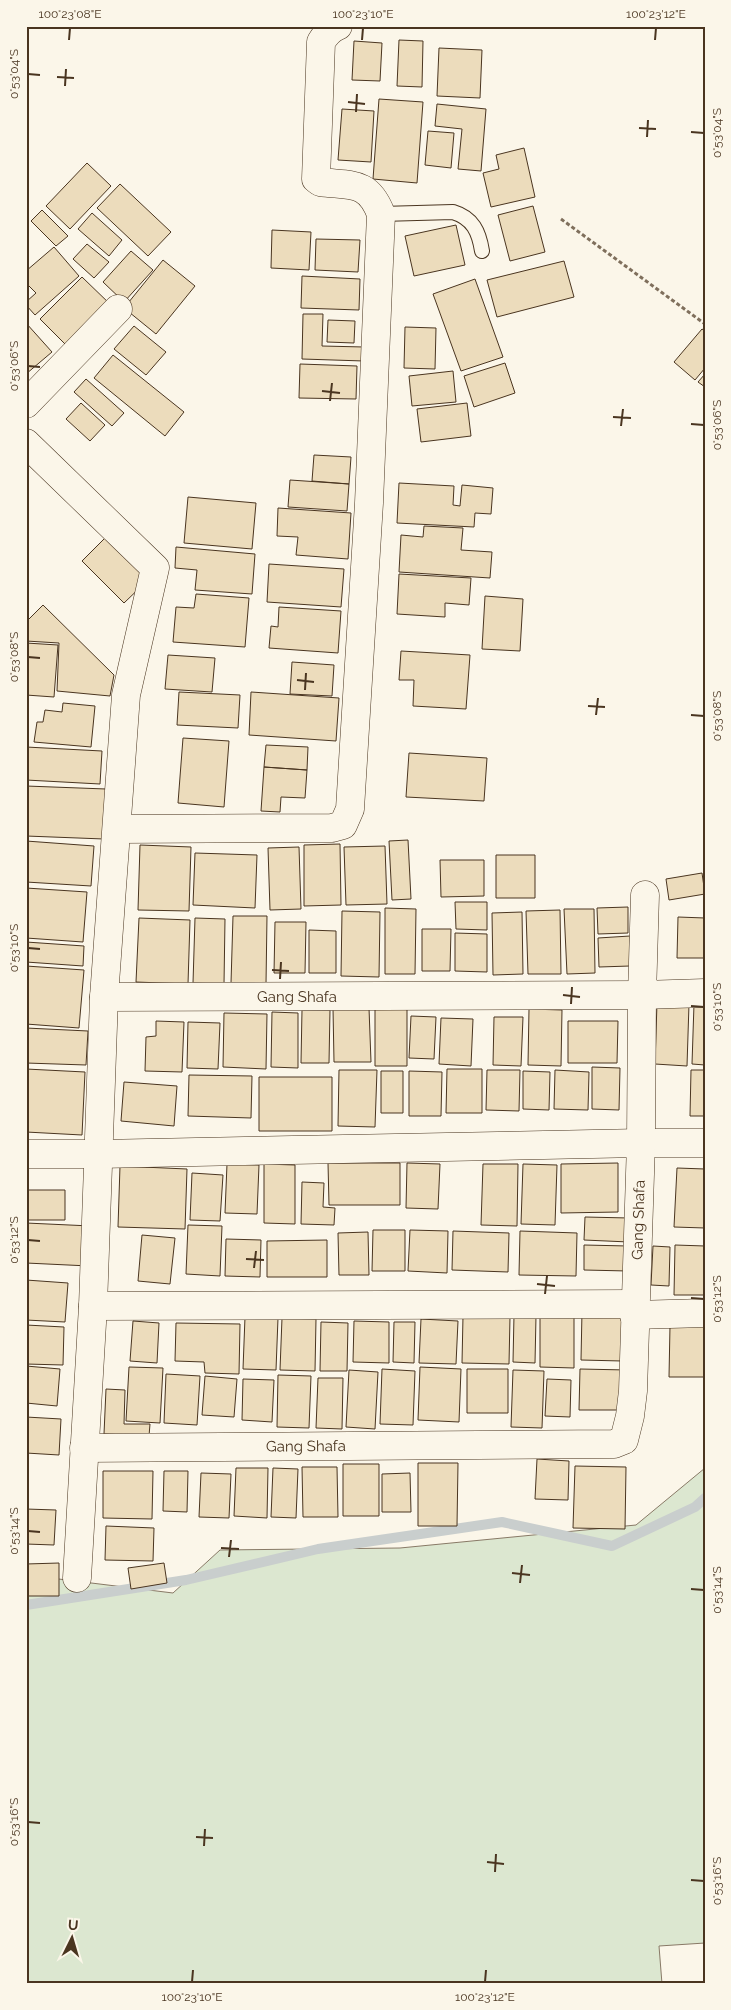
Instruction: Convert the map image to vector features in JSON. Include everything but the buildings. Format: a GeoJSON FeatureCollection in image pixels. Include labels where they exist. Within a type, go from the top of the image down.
{"type":"FeatureCollection","features":[{"type":"Feature","properties":{"kind":"street"},"geometry":{"type":"LineString","coordinates":[[117,828],[332,828],[343,825],[348,817],[369,504],[381,214],[372,194],[352,185],[316,180],[322,42],[326,34],[338,26]]}},
{"type":"Feature","properties":{"kind":"street"},"geometry":{"type":"LineString","coordinates":[[26,404],[118,310]]}},
{"type":"Feature","properties":{"kind":"street"},"geometry":{"type":"LineString","coordinates":[[26,443],[155,568],[126,695],[104,997],[93,1306],[77,1578]]}},
{"type":"Feature","properties":{"kind":"street"},"geometry":{"type":"LineString","coordinates":[[645,895],[642,995],[705,993]]}},
{"type":"Feature","properties":{"kind":"street","name":"Gang Shafa"},"geometry":{"type":"LineString","coordinates":[[84,1448],[620,1443],[627,1432],[630,1416],[641,1143],[642,995],[104,997]]}},
{"type":"Feature","properties":{"kind":"street"},"geometry":{"type":"LineString","coordinates":[[26,1154],[705,1143]]}},
{"type":"Feature","properties":{"kind":"street"},"geometry":{"type":"LineString","coordinates":[[93,1306],[634,1310],[705,1313]]}},
{"type":"Feature","properties":{"kind":"lane"},"geometry":{"type":"LineString","coordinates":[[381,214],[453,212],[464,215],[471,221],[480,236],[482,251]]}},
{"type":"Feature","properties":{"kind":"path"},"geometry":{"type":"LineString","coordinates":[[562,219],[705,324]]}},
{"type":"Feature","properties":{"kind":"green space"},"geometry":{"type":"Polygon","coordinates":[[[705,1468],[705,1943],[659,1946],[662,1984],[26,1984],[26,1575],[173,1593],[220,1550],[400,1548],[636,1525],[705,1468]]]}},
{"type":"Feature","properties":{"kind":"waterway"},"geometry":{"type":"LineString","coordinates":[[26,1605],[186,1580],[318,1549],[502,1522],[612,1546],[695,1507],[705,1498]]}}]}
